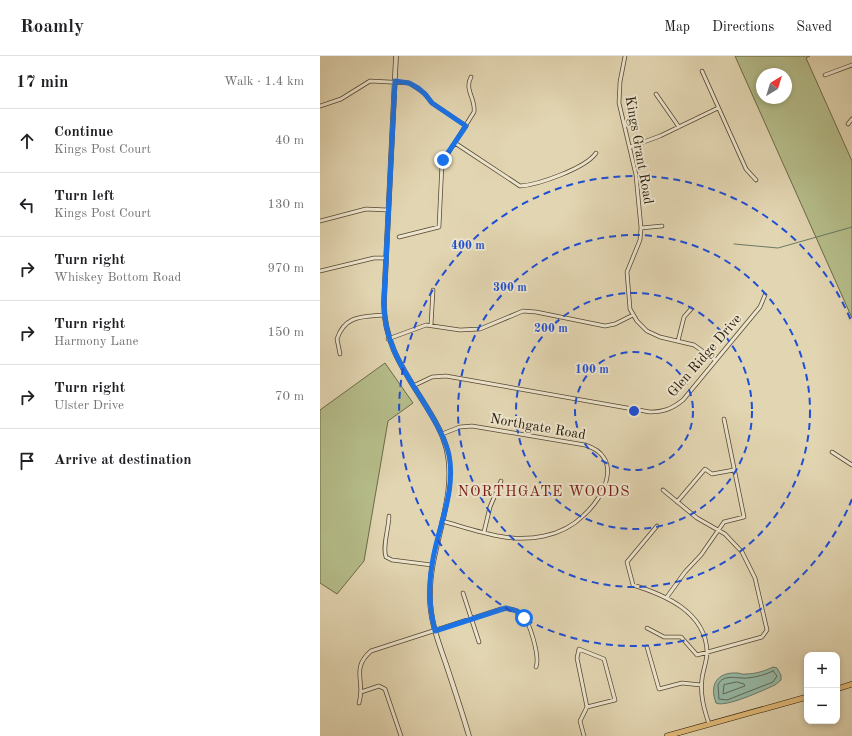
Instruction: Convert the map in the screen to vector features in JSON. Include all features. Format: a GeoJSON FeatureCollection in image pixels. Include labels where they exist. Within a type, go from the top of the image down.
{"type":"FeatureCollection","features":[{"type":"Feature","properties":{"kind":"main road"},"geometry":{"type":"LineString","coordinates":[[840,688],[852,684]]}},
{"type":"Feature","properties":{"kind":"main road"},"geometry":{"type":"LineString","coordinates":[[667,736],[804,698]]}},
{"type":"Feature","properties":{"kind":"street"},"geometry":{"type":"LineString","coordinates":[[396,56],[384,315],[388,339],[413,386],[442,434],[449,456],[450,481],[432,565],[430,594],[435,631],[469,736]]}},
{"type":"Feature","properties":{"kind":"street","name":"Kings Grant Road"},"geometry":{"type":"LineString","coordinates":[[625,56],[620,82],[619,103],[636,175],[641,228],[640,240],[627,272],[629,302],[633,315],[642,327],[653,335],[694,345],[715,360]]}},
{"type":"Feature","properties":{"kind":"street"},"geometry":{"type":"LineString","coordinates":[[825,75],[852,64]]}},
{"type":"Feature","properties":{"kind":"street"},"geometry":{"type":"LineString","coordinates":[[702,71],[746,169],[756,180]]}},
{"type":"Feature","properties":{"kind":"street"},"geometry":{"type":"LineString","coordinates":[[399,237],[437,228],[440,221],[442,163],[473,116],[475,108],[468,86],[471,77]]}},
{"type":"Feature","properties":{"kind":"street"},"geometry":{"type":"LineString","coordinates":[[320,106],[341,99],[370,81],[395,81],[409,83],[418,88],[432,103],[466,126]]}},
{"type":"Feature","properties":{"kind":"street"},"geometry":{"type":"LineString","coordinates":[[656,94],[679,127]]}},
{"type":"Feature","properties":{"kind":"street"},"geometry":{"type":"LineString","coordinates":[[630,147],[656,138],[718,108]]}},
{"type":"Feature","properties":{"kind":"street"},"geometry":{"type":"LineString","coordinates":[[848,124],[852,119]]}},
{"type":"Feature","properties":{"kind":"street"},"geometry":{"type":"LineString","coordinates":[[455,143],[520,186],[575,169],[588,162],[596,153]]}},
{"type":"Feature","properties":{"kind":"street"},"geometry":{"type":"LineString","coordinates":[[320,222],[366,209],[388,210]]}},
{"type":"Feature","properties":{"kind":"street"},"geometry":{"type":"LineString","coordinates":[[641,228],[662,226]]}},
{"type":"Feature","properties":{"kind":"street"},"geometry":{"type":"LineString","coordinates":[[320,271],[374,258],[386,258]]}},
{"type":"Feature","properties":{"kind":"street"},"geometry":{"type":"LineString","coordinates":[[431,325],[433,290]]}},
{"type":"Feature","properties":{"kind":"street","name":"Glen Ridge Drive"},"geometry":{"type":"LineString","coordinates":[[413,386],[432,377],[446,376],[657,412],[665,411],[677,405],[760,308],[765,295]]}},
{"type":"Feature","properties":{"kind":"street"},"geometry":{"type":"LineString","coordinates":[[678,342],[684,317],[691,309]]}},
{"type":"Feature","properties":{"kind":"street"},"geometry":{"type":"LineString","coordinates":[[388,339],[420,327],[431,325],[460,330],[473,330],[493,325],[518,313],[529,311],[605,326],[615,324],[633,315]]}},
{"type":"Feature","properties":{"kind":"street"},"geometry":{"type":"LineString","coordinates":[[340,354],[337,339],[346,324],[358,318],[384,315]]}},
{"type":"Feature","properties":{"kind":"street"},"geometry":{"type":"LineString","coordinates":[[667,597],[685,572],[702,555],[718,530],[727,520],[744,517],[724,419]]}},
{"type":"Feature","properties":{"kind":"street","name":"Northgate Road"},"geometry":{"type":"LineString","coordinates":[[442,434],[460,427],[472,426],[590,447],[597,450],[607,464],[608,476],[598,498],[584,515],[566,528],[544,536],[514,539],[442,521]]}},
{"type":"Feature","properties":{"kind":"street"},"geometry":{"type":"LineString","coordinates":[[832,452],[852,464]]}},
{"type":"Feature","properties":{"kind":"street"},"geometry":{"type":"LineString","coordinates":[[677,502],[705,469],[712,474],[734,470]]}},
{"type":"Feature","properties":{"kind":"street"},"geometry":{"type":"LineString","coordinates":[[484,532],[491,503],[501,481]]}},
{"type":"Feature","properties":{"kind":"street"},"geometry":{"type":"LineString","coordinates":[[647,628],[664,637],[681,637],[695,654],[762,637],[767,630],[753,572],[737,546],[718,530],[697,518],[663,490]]}},
{"type":"Feature","properties":{"kind":"street"},"geometry":{"type":"LineString","coordinates":[[389,516],[389,526],[384,551],[386,557],[392,560],[432,565]]}},
{"type":"Feature","properties":{"kind":"street"},"geometry":{"type":"LineString","coordinates":[[657,526],[627,562],[633,585],[667,597],[690,613],[704,635],[707,652],[701,685],[701,698],[709,724]]}},
{"type":"Feature","properties":{"kind":"street"},"geometry":{"type":"LineString","coordinates":[[463,593],[479,642]]}},
{"type":"Feature","properties":{"kind":"street"},"geometry":{"type":"LineString","coordinates":[[359,703],[361,692],[359,669],[363,659],[371,651],[506,608],[522,614],[528,623],[537,655],[536,668]]}},
{"type":"Feature","properties":{"kind":"street"},"geometry":{"type":"LineString","coordinates":[[647,647],[659,688],[682,683],[701,685]]}},
{"type":"Feature","properties":{"kind":"street"},"geometry":{"type":"LineString","coordinates":[[584,736],[580,721],[587,707],[577,658],[579,650],[604,660],[615,700],[587,707]]}},
{"type":"Feature","properties":{"kind":"street"},"geometry":{"type":"LineString","coordinates":[[361,692],[379,686],[385,689],[401,736]]}},
{"type":"Feature","properties":{"kind":"shaded area"},"geometry":{"type":"Polygon","coordinates":[[[735,56],[810,56],[806,58],[852,161],[852,318],[756,104],[792,104],[792,68],[756,68],[756,103],[735,56]]]}},
{"type":"Feature","properties":{"kind":"shaded area"},"geometry":{"type":"Polygon","coordinates":[[[385,363],[413,403],[388,421],[364,561],[337,594],[320,583],[320,410],[385,363]]]}},
{"type":"Feature","properties":{"kind":"water"},"geometry":{"type":"Polygon","coordinates":[[[773,667],[777,668],[781,675],[781,680],[775,685],[736,701],[721,704],[716,703],[714,697],[714,685],[720,677],[730,673],[756,673],[773,667]]]}},
{"type":"Feature","properties":{"kind":"waterway"},"geometry":{"type":"LineString","coordinates":[[734,244],[778,248],[852,227]]}},
{"type":"Feature","properties":{"kind":"district","name":"NORTHGATE WOODS"},"geometry":{"type":"Point","coordinates":[544,491]}},
{"type":"Feature","properties":{"kind":"route"},"geometry":{"type":"LineString","coordinates":[[443,160],[466,126],[432,103],[426,95],[414,85],[395,81],[384,323],[392,348],[442,434],[449,456],[450,481],[433,558],[430,580],[430,608],[435,631],[506,608],[517,611],[522,614],[524,618]]}}]}
